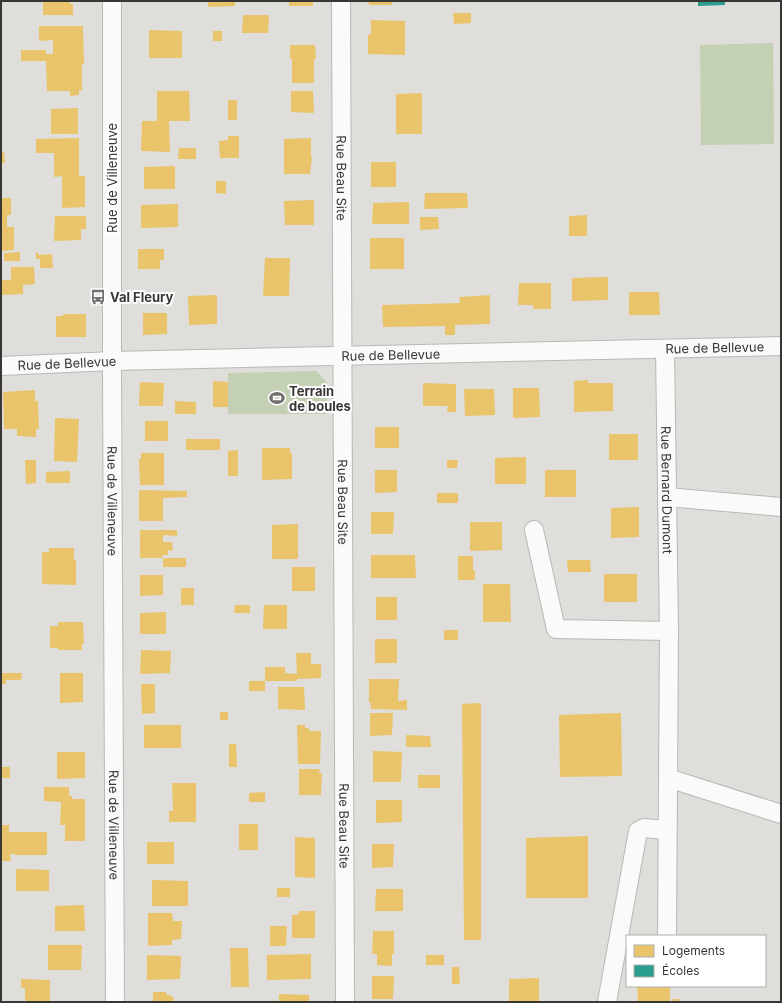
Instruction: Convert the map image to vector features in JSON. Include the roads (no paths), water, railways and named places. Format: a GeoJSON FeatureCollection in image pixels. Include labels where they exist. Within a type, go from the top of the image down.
{"type":"FeatureCollection","features":[{"type":"Feature","properties":{"kind":"street","name":"Rue de Villeneuve"},"geometry":{"type":"LineString","coordinates":[[112,1],[115,1002]]}},
{"type":"Feature","properties":{"kind":"street","name":"Rue Beau Site"},"geometry":{"type":"LineString","coordinates":[[342,1],[345,1002]]}},
{"type":"Feature","properties":{"kind":"street","name":"Rue de Bellevue"},"geometry":{"type":"LineString","coordinates":[[1,366],[112,361],[781,346]]}},
{"type":"Feature","properties":{"kind":"street","name":"Rue Bernard Dumont"},"geometry":{"type":"LineString","coordinates":[[665,349],[669,631],[667,935]]}},
{"type":"Feature","properties":{"kind":"street"},"geometry":{"type":"LineString","coordinates":[[667,497],[781,507]]}},
{"type":"Feature","properties":{"kind":"street"},"geometry":{"type":"LineString","coordinates":[[534,530],[556,629],[669,631]]}},
{"type":"Feature","properties":{"kind":"street"},"geometry":{"type":"LineString","coordinates":[[668,778],[781,814]]}},
{"type":"Feature","properties":{"kind":"street"},"geometry":{"type":"LineString","coordinates":[[607,1002],[621,954],[638,831],[644,828],[667,830]]}},
{"type":"Feature","properties":{"kind":"place","name":"Val Fleury"},"geometry":{"type":"Point","coordinates":[98,297]}},
{"type":"Feature","properties":{"kind":"place","name":"Terrain de boules"},"geometry":{"type":"Point","coordinates":[277,398]}}]}
